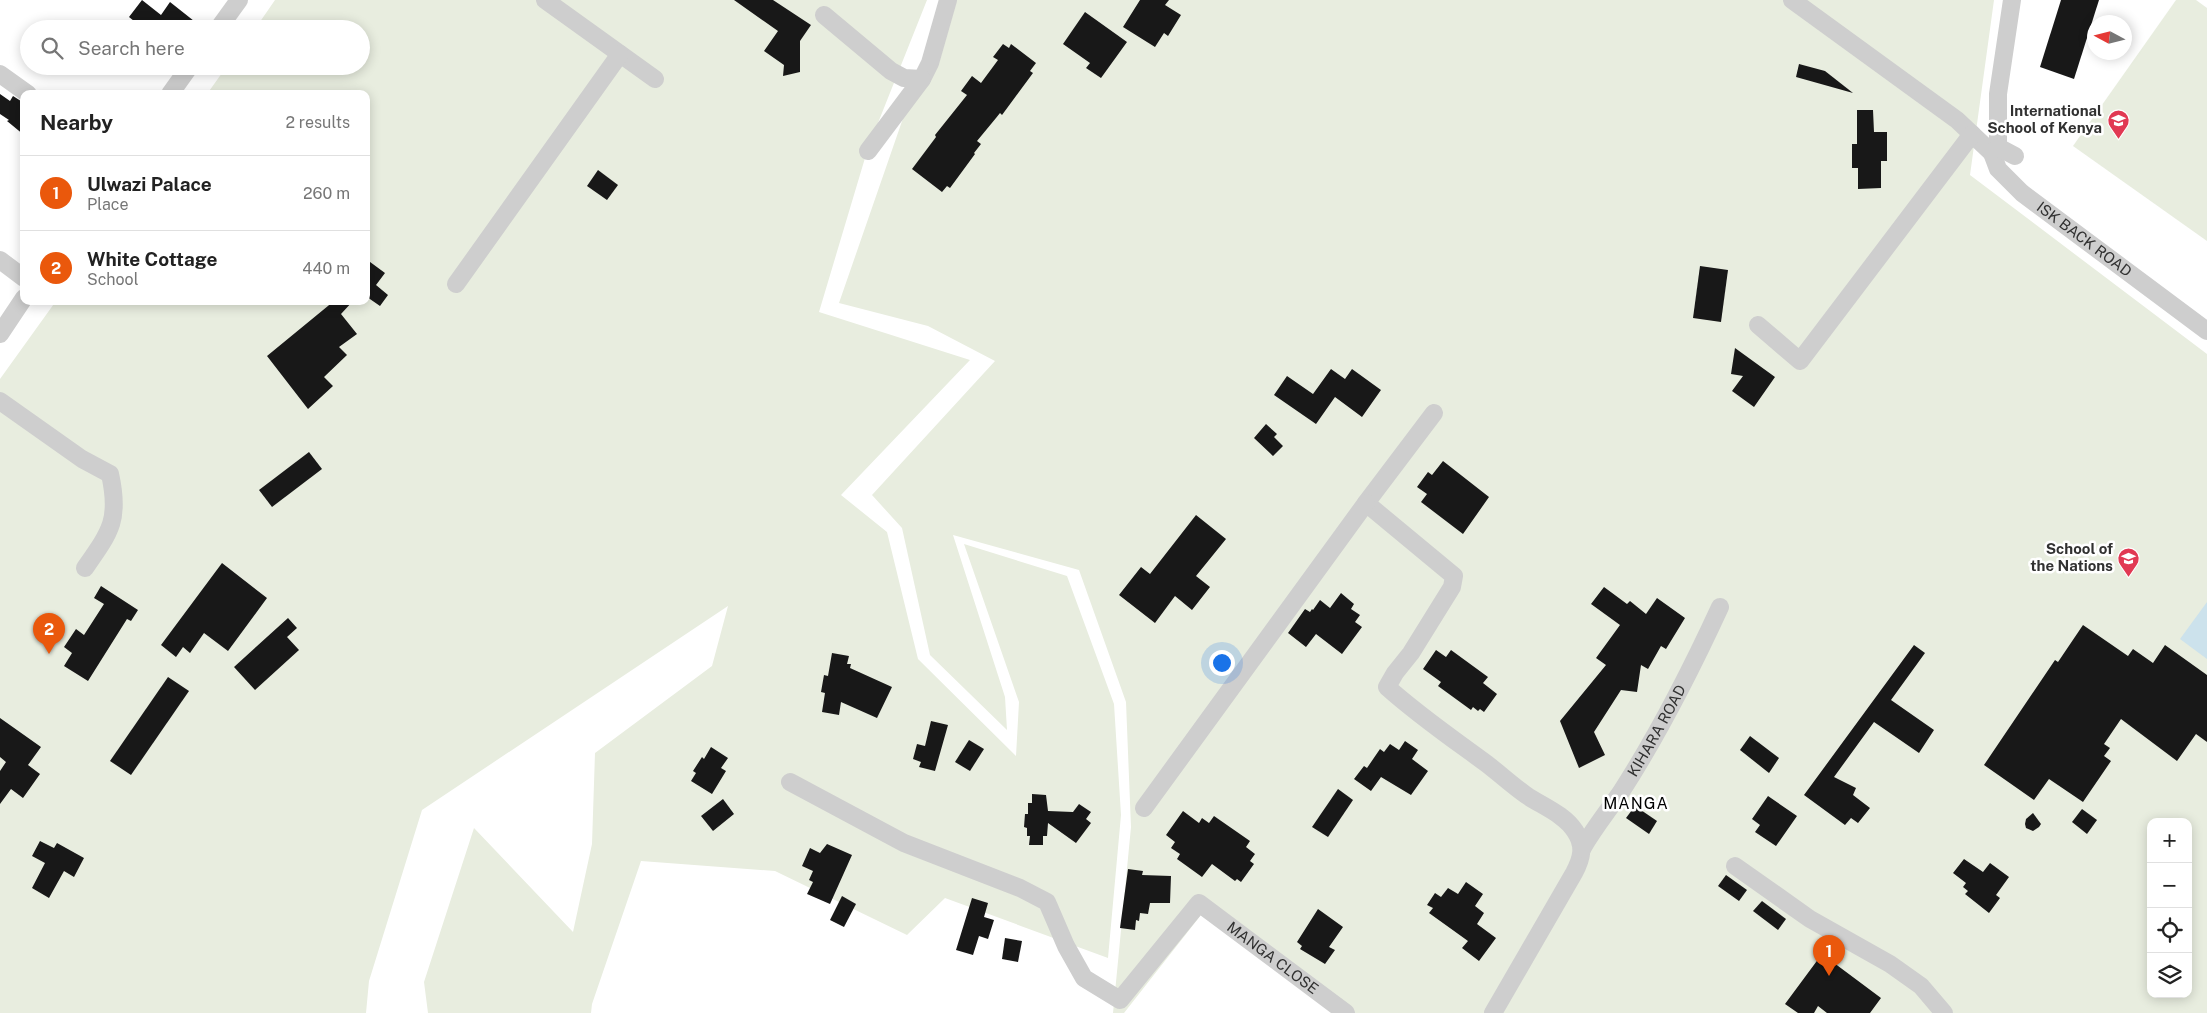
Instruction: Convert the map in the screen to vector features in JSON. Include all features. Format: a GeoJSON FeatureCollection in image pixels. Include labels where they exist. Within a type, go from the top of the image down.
{"type":"FeatureCollection","features":[{"type":"Feature","properties":{"kind":"street"},"geometry":{"type":"LineString","coordinates":[[225,20],[239,0]]}},
{"type":"Feature","properties":{"kind":"street"},"geometry":{"type":"LineString","coordinates":[[545,0],[655,79]]}},
{"type":"Feature","properties":{"kind":"street"},"geometry":{"type":"LineString","coordinates":[[868,151],[922,79],[930,63],[948,0]]}},
{"type":"Feature","properties":{"kind":"street"},"geometry":{"type":"LineString","coordinates":[[1792,0],[1937,104],[1972,134],[1995,144],[2014,156]]}},
{"type":"Feature","properties":{"kind":"street"},"geometry":{"type":"LineString","coordinates":[[1995,144],[1998,94],[2012,0]]}},
{"type":"Feature","properties":{"kind":"street"},"geometry":{"type":"LineString","coordinates":[[824,16],[891,71],[904,78],[922,79]]}},
{"type":"Feature","properties":{"kind":"street"},"geometry":{"type":"LineString","coordinates":[[456,284],[620,54]]}},
{"type":"Feature","properties":{"kind":"street"},"geometry":{"type":"LineString","coordinates":[[0,74],[22,90]]}},
{"type":"Feature","properties":{"kind":"street"},"geometry":{"type":"LineString","coordinates":[[173,90],[184,75]]}},
{"type":"Feature","properties":{"kind":"street"},"geometry":{"type":"LineString","coordinates":[[1758,325],[1800,361],[1972,134]]}},
{"type":"Feature","properties":{"kind":"street","name":"ISK BACK ROAD"},"geometry":{"type":"LineString","coordinates":[[1995,144],[1998,170],[2022,193],[2207,331]]}},
{"type":"Feature","properties":{"kind":"street"},"geometry":{"type":"LineString","coordinates":[[0,260],[20,275]]}},
{"type":"Feature","properties":{"kind":"street"},"geometry":{"type":"LineString","coordinates":[[0,334],[20,304]]}},
{"type":"Feature","properties":{"kind":"street"},"geometry":{"type":"LineString","coordinates":[[0,401],[82,459],[110,474],[115,509],[112,523],[99,548],[85,568]]}},
{"type":"Feature","properties":{"kind":"street"},"geometry":{"type":"LineString","coordinates":[[1144,808],[1366,503],[1434,413]]}},
{"type":"Feature","properties":{"kind":"street"},"geometry":{"type":"LineString","coordinates":[[1366,503],[1454,576],[1452,586],[1411,653],[1394,673],[1387,687],[1404,703],[1526,795],[1552,810],[1574,829],[1582,849]]}},
{"type":"Feature","properties":{"kind":"street","name":"KIHARA ROAD"},"geometry":{"type":"LineString","coordinates":[[1492,1013],[1574,873],[1580,862],[1582,849],[1596,824],[1620,792],[1688,677],[1720,607]]}},
{"type":"Feature","properties":{"kind":"street","name":"MANGA CLOSE"},"geometry":{"type":"LineString","coordinates":[[790,782],[904,843],[1020,888],[1047,902],[1066,946],[1084,978],[1120,1000],[1199,903],[1346,1013]]}},
{"type":"Feature","properties":{"kind":"street"},"geometry":{"type":"LineString","coordinates":[[1734,866],[1810,919],[1890,964],[1921,986],[1944,1013]]}},
{"type":"Feature","properties":{"kind":"shaded area"},"geometry":{"type":"Polygon","coordinates":[[[275,0],[927,0],[868,148],[819,312],[970,360],[841,495],[887,532],[918,659],[1016,756],[1019,702],[964,544],[1067,576],[1114,704],[1121,815],[1108,958],[945,898],[907,935],[775,871],[641,861],[592,1004],[591,1013],[428,1013],[424,982],[474,828],[573,932],[592,844],[595,753],[712,666],[728,606],[422,810],[369,981],[366,1013],[0,1013],[0,379],[53,305],[370,305],[370,90],[210,90],[221,75],[370,75],[370,20],[261,20],[275,0]]]}},
{"type":"Feature","properties":{"kind":"shaded area"},"geometry":{"type":"Polygon","coordinates":[[[944,0],[1994,0],[1970,175],[2207,354],[2207,1013],[1346,1013],[1201,915],[1124,1013],[1113,1013],[1131,827],[1126,702],[1079,570],[953,535],[1005,697],[1007,730],[930,655],[902,528],[872,495],[995,361],[928,326],[839,303],[944,0]]]}},
{"type":"Feature","properties":{"kind":"shaded area"},"geometry":{"type":"Polygon","coordinates":[[[2176,0],[2196,0],[2207,8],[2207,241],[2073,146],[2176,0]]]}},
{"type":"Feature","properties":{"kind":"water"},"geometry":{"type":"Polygon","coordinates":[[[2207,602],[2207,659],[2180,639],[2207,602]]]}},
{"type":"Feature","properties":{"kind":"building"},"geometry":{"type":"Polygon","coordinates":[[[142,0],[161,15],[170,2],[193,20],[133,20],[129,17],[142,0]]]}},
{"type":"Feature","properties":{"kind":"building"},"geometry":{"type":"Polygon","coordinates":[[[734,0],[773,0],[811,25],[800,41],[800,72],[783,76],[784,65],[764,51],[778,31],[734,0]]]}},
{"type":"Feature","properties":{"kind":"building"},"geometry":{"type":"Polygon","coordinates":[[[1140,0],[1169,0],[1165,5],[1181,15],[1168,36],[1164,33],[1155,47],[1123,27],[1140,0]]]}},
{"type":"Feature","properties":{"kind":"building"},"geometry":{"type":"Polygon","coordinates":[[[2061,0],[2099,0],[2094,15],[2087,15],[2087,38],[2074,79],[2040,67],[2061,0]]]}},
{"type":"Feature","properties":{"kind":"building"},"geometry":{"type":"Polygon","coordinates":[[[1085,12],[1127,42],[1101,78],[1086,68],[1090,63],[1063,44],[1085,12]]]}},
{"type":"Feature","properties":{"kind":"building"},"geometry":{"type":"Polygon","coordinates":[[[1003,44],[1009,48],[1011,44],[1036,63],[1030,71],[1033,73],[1002,115],[1000,113],[977,141],[981,144],[950,188],[947,186],[942,192],[912,169],[936,137],[935,135],[967,95],[961,91],[972,76],[981,83],[998,60],[993,57],[1003,44]]]}},
{"type":"Feature","properties":{"kind":"building"},"geometry":{"type":"Polygon","coordinates":[[[1799,64],[1825,71],[1853,93],[1796,77],[1799,64]]]}},
{"type":"Feature","properties":{"kind":"building"},"geometry":{"type":"Polygon","coordinates":[[[0,94],[10,101],[13,96],[20,100],[20,132],[7,121],[9,120],[0,114],[0,94]]]}},
{"type":"Feature","properties":{"kind":"building"},"geometry":{"type":"Polygon","coordinates":[[[1857,110],[1873,110],[1874,132],[1887,132],[1887,161],[1881,161],[1881,188],[1858,189],[1858,168],[1852,168],[1852,144],[1857,144],[1857,110]]]}},
{"type":"Feature","properties":{"kind":"building"},"geometry":{"type":"Polygon","coordinates":[[[598,170],[618,185],[607,200],[587,186],[598,170]]]}},
{"type":"Feature","properties":{"kind":"building"},"geometry":{"type":"Polygon","coordinates":[[[370,262],[385,273],[376,285],[388,295],[380,306],[370,299],[370,262]]]}},
{"type":"Feature","properties":{"kind":"building"},"geometry":{"type":"Polygon","coordinates":[[[1700,266],[1728,270],[1721,322],[1693,318],[1700,266]]]}},
{"type":"Feature","properties":{"kind":"building"},"geometry":{"type":"Polygon","coordinates":[[[329,305],[349,305],[341,314],[357,334],[339,347],[347,355],[324,377],[333,386],[308,409],[267,356],[329,305]]]}},
{"type":"Feature","properties":{"kind":"building"},"geometry":{"type":"Polygon","coordinates":[[[1735,348],[1775,377],[1754,407],[1732,391],[1743,376],[1731,374],[1735,348]]]}},
{"type":"Feature","properties":{"kind":"building"},"geometry":{"type":"Polygon","coordinates":[[[1331,369],[1345,379],[1352,369],[1381,390],[1362,417],[1335,397],[1316,424],[1274,395],[1287,376],[1313,394],[1331,369]]]}},
{"type":"Feature","properties":{"kind":"building"},"geometry":{"type":"Polygon","coordinates":[[[1266,424],[1277,434],[1274,437],[1283,446],[1273,456],[1254,438],[1266,424]]]}},
{"type":"Feature","properties":{"kind":"building"},"geometry":{"type":"Polygon","coordinates":[[[309,452],[322,469],[272,507],[259,490],[309,452]]]}},
{"type":"Feature","properties":{"kind":"building"},"geometry":{"type":"Polygon","coordinates":[[[1443,461],[1489,497],[1463,534],[1421,502],[1427,494],[1417,487],[1428,472],[1432,475],[1443,461]]]}},
{"type":"Feature","properties":{"kind":"building"},"geometry":{"type":"Polygon","coordinates":[[[1196,515],[1226,539],[1196,576],[1210,587],[1192,610],[1175,596],[1155,623],[1119,595],[1141,567],[1150,574],[1196,515]]]}},
{"type":"Feature","properties":{"kind":"building"},"geometry":{"type":"Polygon","coordinates":[[[222,563],[267,598],[228,651],[204,633],[190,653],[183,647],[176,657],[161,645],[222,563]]]}},
{"type":"Feature","properties":{"kind":"building"},"geometry":{"type":"Polygon","coordinates":[[[101,586],[138,610],[131,621],[127,619],[88,681],[64,666],[72,653],[64,647],[76,629],[84,635],[104,604],[94,598],[101,586]]]}},
{"type":"Feature","properties":{"kind":"building"},"geometry":{"type":"Polygon","coordinates":[[[1604,587],[1627,604],[1630,601],[1646,614],[1657,598],[1685,618],[1666,649],[1661,646],[1648,669],[1641,665],[1637,692],[1621,690],[1594,732],[1605,755],[1579,768],[1560,721],[1606,665],[1596,658],[1620,625],[1591,604],[1604,587]]]}},
{"type":"Feature","properties":{"kind":"building"},"geometry":{"type":"Polygon","coordinates":[[[1341,593],[1354,604],[1351,609],[1360,615],[1355,622],[1362,627],[1342,654],[1316,634],[1306,647],[1288,633],[1305,609],[1310,612],[1320,600],[1330,608],[1341,593]]]}},
{"type":"Feature","properties":{"kind":"building"},"geometry":{"type":"Polygon","coordinates":[[[288,618],[297,628],[287,637],[299,650],[255,690],[234,667],[288,618]]]}},
{"type":"Feature","properties":{"kind":"building"},"geometry":{"type":"Polygon","coordinates":[[[2083,625],[2128,656],[2133,649],[2153,663],[2165,645],[2207,675],[2207,742],[2196,734],[2177,761],[2121,719],[2104,744],[2110,748],[2104,756],[2111,761],[2083,802],[2049,779],[2034,800],[1984,765],[2055,660],[2058,662],[2083,625]]]}},
{"type":"Feature","properties":{"kind":"building"},"geometry":{"type":"Polygon","coordinates":[[[1914,645],[1925,653],[1891,700],[1934,730],[1919,753],[1874,722],[1834,777],[1856,788],[1853,795],[1870,808],[1858,823],[1851,818],[1845,825],[1804,795],[1914,645]]]}},
{"type":"Feature","properties":{"kind":"building"},"geometry":{"type":"Polygon","coordinates":[[[1436,650],[1446,657],[1451,650],[1488,677],[1483,683],[1497,694],[1484,712],[1480,709],[1478,711],[1473,707],[1471,710],[1438,686],[1441,682],[1423,669],[1436,650]]]}},
{"type":"Feature","properties":{"kind":"building"},"geometry":{"type":"Polygon","coordinates":[[[832,653],[849,656],[847,664],[851,664],[850,668],[892,687],[877,718],[841,702],[839,715],[822,712],[825,693],[821,692],[824,675],[828,676],[832,653]]]}},
{"type":"Feature","properties":{"kind":"building"},"geometry":{"type":"Polygon","coordinates":[[[168,677],[189,691],[131,775],[110,761],[168,677]]]}},
{"type":"Feature","properties":{"kind":"building"},"geometry":{"type":"Polygon","coordinates":[[[0,718],[41,747],[28,765],[40,774],[23,798],[11,789],[0,804],[0,771],[6,762],[0,757],[0,718]]]}},
{"type":"Feature","properties":{"kind":"building"},"geometry":{"type":"Polygon","coordinates":[[[931,721],[948,725],[935,771],[919,767],[921,762],[913,759],[917,744],[925,746],[931,721]]]}},
{"type":"Feature","properties":{"kind":"building"},"geometry":{"type":"Polygon","coordinates":[[[1750,736],[1779,758],[1769,773],[1740,750],[1750,736]]]}},
{"type":"Feature","properties":{"kind":"building"},"geometry":{"type":"Polygon","coordinates":[[[969,740],[984,749],[970,771],[955,762],[969,740]]]}},
{"type":"Feature","properties":{"kind":"building"},"geometry":{"type":"Polygon","coordinates":[[[1405,741],[1418,750],[1412,759],[1428,771],[1411,795],[1381,777],[1371,791],[1354,779],[1364,766],[1367,768],[1380,749],[1384,752],[1390,744],[1399,750],[1405,741]]]}},
{"type":"Feature","properties":{"kind":"building"},"geometry":{"type":"Polygon","coordinates":[[[711,747],[728,758],[721,768],[726,771],[712,794],[691,781],[696,773],[693,771],[702,757],[704,759],[711,747]]]}},
{"type":"Feature","properties":{"kind":"building"},"geometry":{"type":"Polygon","coordinates":[[[1338,789],[1353,800],[1328,837],[1312,827],[1338,789]]]}},
{"type":"Feature","properties":{"kind":"building"},"geometry":{"type":"Polygon","coordinates":[[[1032,794],[1046,795],[1048,811],[1073,812],[1079,804],[1091,812],[1086,819],[1091,823],[1076,843],[1048,823],[1047,836],[1043,836],[1043,845],[1029,845],[1030,836],[1027,836],[1027,828],[1024,827],[1025,814],[1028,814],[1028,803],[1032,803],[1032,794]]]}},
{"type":"Feature","properties":{"kind":"building"},"geometry":{"type":"Polygon","coordinates":[[[1768,796],[1797,816],[1776,846],[1755,832],[1760,825],[1752,819],[1768,796]]]}},
{"type":"Feature","properties":{"kind":"building"},"geometry":{"type":"Polygon","coordinates":[[[723,799],[734,814],[713,831],[701,816],[723,799]]]}},
{"type":"Feature","properties":{"kind":"building"},"geometry":{"type":"Polygon","coordinates":[[[1635,806],[1657,821],[1649,834],[1626,818],[1635,806]]]}},
{"type":"Feature","properties":{"kind":"building"},"geometry":{"type":"Polygon","coordinates":[[[2082,809],[2097,820],[2087,834],[2072,822],[2082,809]]]}},
{"type":"Feature","properties":{"kind":"building"},"geometry":{"type":"Polygon","coordinates":[[[1183,811],[1199,823],[1202,818],[1209,823],[1214,816],[1250,841],[1246,847],[1255,854],[1250,861],[1254,864],[1241,882],[1237,879],[1235,881],[1212,864],[1202,877],[1177,859],[1180,854],[1171,848],[1175,842],[1166,835],[1183,811]]]}},
{"type":"Feature","properties":{"kind":"building"},"geometry":{"type":"Polygon","coordinates":[[[2033,813],[2041,824],[2033,831],[2026,828],[2025,824],[2026,819],[2033,813]]]}},
{"type":"Feature","properties":{"kind":"building"},"geometry":{"type":"Polygon","coordinates":[[[40,841],[54,848],[57,843],[84,858],[74,877],[64,871],[49,898],[32,888],[45,863],[32,856],[40,841]]]}},
{"type":"Feature","properties":{"kind":"building"},"geometry":{"type":"Polygon","coordinates":[[[827,844],[852,855],[830,904],[807,894],[813,882],[809,880],[813,871],[802,866],[810,848],[820,853],[827,844]]]}},
{"type":"Feature","properties":{"kind":"building"},"geometry":{"type":"Polygon","coordinates":[[[1964,859],[1983,872],[1990,863],[2009,877],[1996,895],[2000,898],[1989,913],[1965,894],[1968,891],[1963,887],[1966,883],[1953,873],[1964,859]]]}},
{"type":"Feature","properties":{"kind":"building"},"geometry":{"type":"Polygon","coordinates":[[[1128,869],[1143,871],[1142,875],[1171,876],[1170,903],[1150,903],[1148,914],[1140,913],[1139,921],[1136,920],[1135,930],[1120,928],[1128,869]]]}},
{"type":"Feature","properties":{"kind":"building"},"geometry":{"type":"Polygon","coordinates":[[[1726,875],[1747,890],[1739,901],[1718,886],[1726,875]]]}},
{"type":"Feature","properties":{"kind":"building"},"geometry":{"type":"Polygon","coordinates":[[[1466,882],[1483,894],[1475,906],[1484,913],[1477,924],[1496,938],[1479,961],[1462,948],[1468,941],[1429,913],[1433,908],[1427,905],[1435,893],[1441,897],[1448,888],[1458,894],[1466,882]]]}},
{"type":"Feature","properties":{"kind":"building"},"geometry":{"type":"Polygon","coordinates":[[[842,896],[856,904],[844,927],[830,920],[842,896]]]}},
{"type":"Feature","properties":{"kind":"building"},"geometry":{"type":"Polygon","coordinates":[[[972,898],[988,903],[984,917],[994,920],[988,939],[979,936],[973,955],[956,950],[972,898]]]}},
{"type":"Feature","properties":{"kind":"building"},"geometry":{"type":"Polygon","coordinates":[[[1762,901],[1786,919],[1778,930],[1753,911],[1762,901]]]}},
{"type":"Feature","properties":{"kind":"building"},"geometry":{"type":"Polygon","coordinates":[[[1318,909],[1343,927],[1329,947],[1335,950],[1325,964],[1300,949],[1302,946],[1297,942],[1318,909]]]}},
{"type":"Feature","properties":{"kind":"building"},"geometry":{"type":"Polygon","coordinates":[[[1005,938],[1022,941],[1018,962],[1002,959],[1005,938]]]}},
{"type":"Feature","properties":{"kind":"building"},"geometry":{"type":"Polygon","coordinates":[[[1822,954],[1881,998],[1870,1013],[1827,1013],[1818,1006],[1814,1013],[1798,1013],[1785,1004],[1822,954]]]}},
{"type":"Feature","properties":{"kind":"place","name":"International School of Kenya"},"geometry":{"type":"Point","coordinates":[2118,139]}},
{"type":"Feature","properties":{"kind":"place","name":"School of the Nations"},"geometry":{"type":"Point","coordinates":[2129,577]}},
{"type":"Feature","properties":{"kind":"place","name":"White Cottage"},"geometry":{"type":"Point","coordinates":[49,654]}},
{"type":"Feature","properties":{"kind":"place","name":"Ulwazi Palace"},"geometry":{"type":"Point","coordinates":[1829,976]}},
{"type":"Feature","properties":{"kind":"district","name":"MANGA"},"geometry":{"type":"Point","coordinates":[1636,803]}}]}
